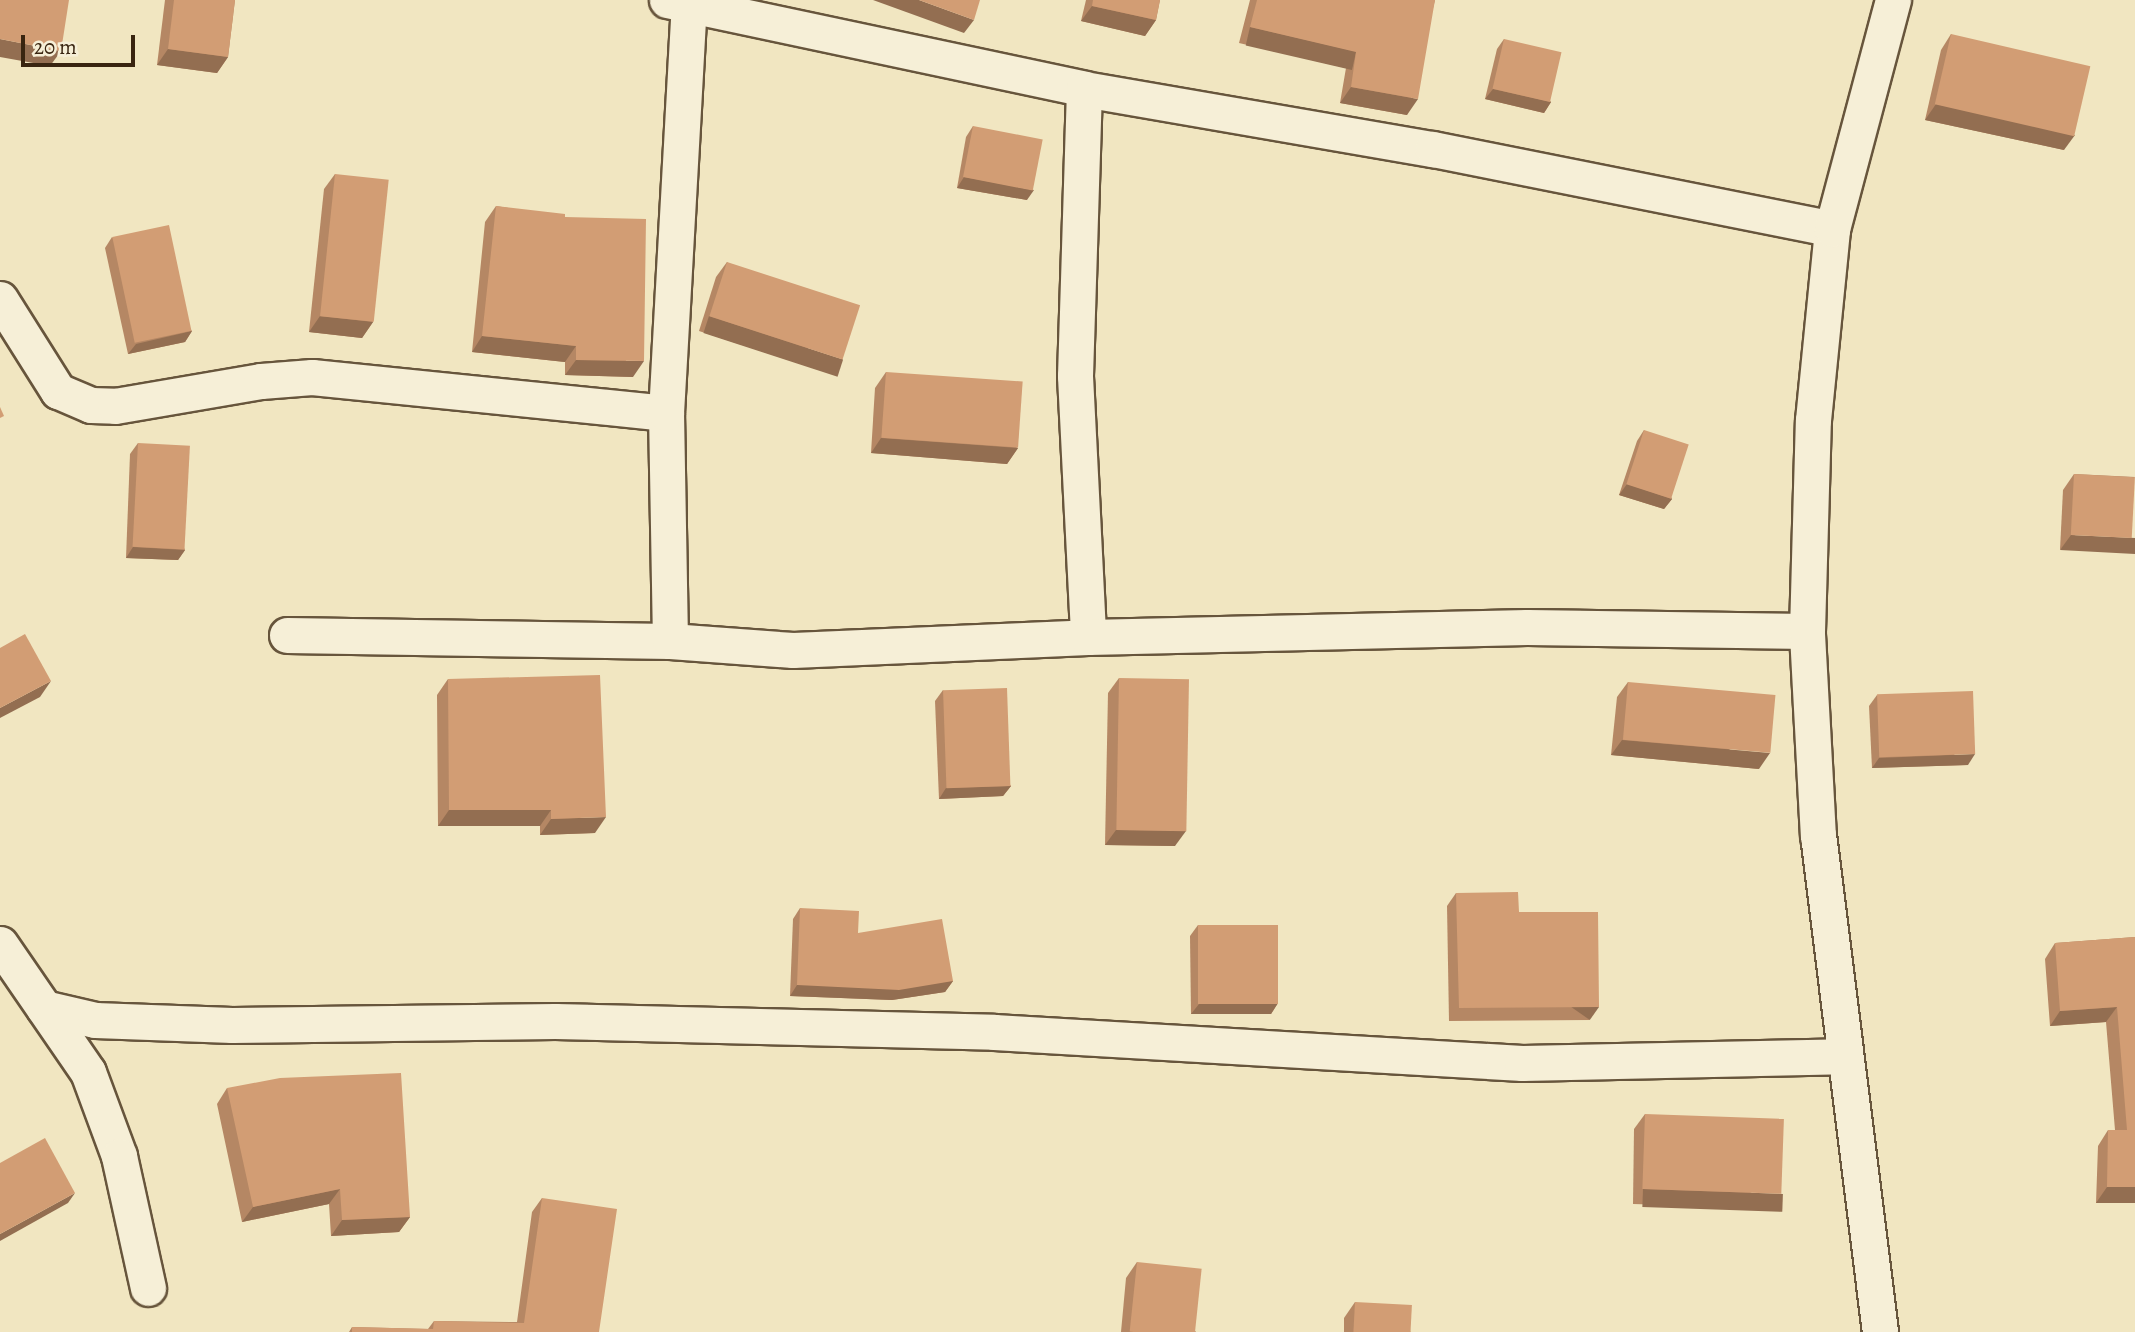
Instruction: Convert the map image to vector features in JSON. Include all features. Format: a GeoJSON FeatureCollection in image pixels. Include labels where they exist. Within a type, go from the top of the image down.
{"type":"FeatureCollection","features":[{"type":"Feature","properties":{"kind":"street"},"geometry":{"type":"LineString","coordinates":[[1880,1332],[1843,1056],[1818,837],[1807,631],[1813,420],[1832,229],[1893,0]]}},
{"type":"Feature","properties":{"kind":"street"},"geometry":{"type":"LineString","coordinates":[[670,641],[666,413],[678,3],[1084,89],[1433,149],[1832,229]]}},
{"type":"Feature","properties":{"kind":"street"},"geometry":{"type":"LineString","coordinates":[[1084,89],[1075,376],[1088,636]]}},
{"type":"Feature","properties":{"kind":"street"},"geometry":{"type":"LineString","coordinates":[[0,299],[58,391],[90,405],[115,407],[261,381],[312,377],[666,413]]}},
{"type":"Feature","properties":{"kind":"street"},"geometry":{"type":"LineString","coordinates":[[287,635],[670,641],[793,650],[1088,636],[1527,627],[1807,631]]}},
{"type":"Feature","properties":{"kind":"street"},"geometry":{"type":"LineString","coordinates":[[0,944],[88,1072],[119,1156],[148,1289]]}},
{"type":"Feature","properties":{"kind":"street"},"geometry":{"type":"LineString","coordinates":[[44,1008],[96,1020],[232,1025],[555,1021],[994,1032],[1522,1063],[1843,1056]]}},
{"type":"Feature","properties":{"kind":"building"},"geometry":{"type":"Polygon","coordinates":[[[0,0],[69,0],[61,51],[0,39],[0,0]]]}},
{"type":"Feature","properties":{"kind":"building"},"geometry":{"type":"Polygon","coordinates":[[[174,0],[235,0],[228,57],[168,49],[174,0]]]}},
{"type":"Feature","properties":{"kind":"building"},"geometry":{"type":"Polygon","coordinates":[[[919,0],[980,0],[974,20],[919,0]]]}},
{"type":"Feature","properties":{"kind":"building"},"geometry":{"type":"Polygon","coordinates":[[[1093,0],[1160,0],[1156,20],[1092,6],[1093,0]]]}},
{"type":"Feature","properties":{"kind":"building"},"geometry":{"type":"Polygon","coordinates":[[[1257,0],[1435,0],[1418,99],[1351,87],[1356,52],[1250,27],[1257,0]]]}},
{"type":"Feature","properties":{"kind":"building"},"geometry":{"type":"Polygon","coordinates":[[[1951,34],[2090,66],[2074,136],[1935,104],[1951,34]]]}},
{"type":"Feature","properties":{"kind":"building"},"geometry":{"type":"Polygon","coordinates":[[[1504,39],[1561,52],[1550,102],[1493,89],[1504,39]]]}},
{"type":"Feature","properties":{"kind":"building"},"geometry":{"type":"Polygon","coordinates":[[[973,126],[1043,140],[1033,191],[963,177],[973,126]]]}},
{"type":"Feature","properties":{"kind":"building"},"geometry":{"type":"Polygon","coordinates":[[[335,174],[389,180],[374,322],[320,316],[335,174]]]}},
{"type":"Feature","properties":{"kind":"building"},"geometry":{"type":"Polygon","coordinates":[[[496,206],[565,214],[565,217],[646,219],[644,361],[576,360],[576,346],[482,336],[496,206]]]}},
{"type":"Feature","properties":{"kind":"building"},"geometry":{"type":"Polygon","coordinates":[[[169,225],[191,331],[135,343],[112,237],[169,225]]]}},
{"type":"Feature","properties":{"kind":"building"},"geometry":{"type":"Polygon","coordinates":[[[727,262],[860,305],[843,359],[709,316],[727,262]]]}},
{"type":"Feature","properties":{"kind":"building"},"geometry":{"type":"Polygon","coordinates":[[[886,372],[1023,382],[1018,447],[881,438],[886,372]]]}},
{"type":"Feature","properties":{"kind":"building"},"geometry":{"type":"Polygon","coordinates":[[[1644,430],[1689,445],[1671,499],[1626,484],[1644,430]]]}},
{"type":"Feature","properties":{"kind":"building"},"geometry":{"type":"Polygon","coordinates":[[[138,443],[190,446],[184,550],[133,547],[138,443]]]}},
{"type":"Feature","properties":{"kind":"building"},"geometry":{"type":"Polygon","coordinates":[[[2074,474],[2135,477],[2132,538],[2071,535],[2074,474]]]}},
{"type":"Feature","properties":{"kind":"building"},"geometry":{"type":"Polygon","coordinates":[[[25,634],[51,681],[0,708],[0,648],[25,634]]]}},
{"type":"Feature","properties":{"kind":"building"},"geometry":{"type":"Polygon","coordinates":[[[600,675],[606,817],[551,819],[551,810],[449,810],[448,679],[600,675]]]}},
{"type":"Feature","properties":{"kind":"building"},"geometry":{"type":"Polygon","coordinates":[[[1119,678],[1189,679],[1186,831],[1116,830],[1119,678]]]}},
{"type":"Feature","properties":{"kind":"building"},"geometry":{"type":"Polygon","coordinates":[[[1628,682],[1775,695],[1770,753],[1623,740],[1628,682]]]}},
{"type":"Feature","properties":{"kind":"building"},"geometry":{"type":"Polygon","coordinates":[[[1007,688],[1010,786],[946,788],[943,690],[1007,688]]]}},
{"type":"Feature","properties":{"kind":"building"},"geometry":{"type":"Polygon","coordinates":[[[1973,691],[1975,754],[1879,757],[1877,694],[1973,691]]]}},
{"type":"Feature","properties":{"kind":"building"},"geometry":{"type":"Polygon","coordinates":[[[1518,892],[1519,912],[1598,912],[1599,1007],[1459,1008],[1456,893],[1518,892]]]}},
{"type":"Feature","properties":{"kind":"building"},"geometry":{"type":"Polygon","coordinates":[[[800,908],[859,911],[858,933],[942,919],[953,981],[899,990],[797,985],[800,908]]]}},
{"type":"Feature","properties":{"kind":"building"},"geometry":{"type":"Polygon","coordinates":[[[1198,925],[1278,925],[1278,1004],[1198,1004],[1198,925]]]}},
{"type":"Feature","properties":{"kind":"building"},"geometry":{"type":"Polygon","coordinates":[[[2135,937],[2135,1187],[2107,1187],[2108,1130],[2127,1130],[2117,1007],[2060,1011],[2055,943],[2135,937]]]}},
{"type":"Feature","properties":{"kind":"building"},"geometry":{"type":"Polygon","coordinates":[[[401,1073],[410,1217],[342,1220],[340,1189],[253,1207],[227,1088],[280,1078],[401,1073]]]}},
{"type":"Feature","properties":{"kind":"building"},"geometry":{"type":"Polygon","coordinates":[[[1645,1114],[1784,1119],[1781,1194],[1642,1189],[1645,1114]]]}},
{"type":"Feature","properties":{"kind":"building"},"geometry":{"type":"Polygon","coordinates":[[[45,1138],[75,1193],[0,1234],[0,1163],[45,1138]]]}},
{"type":"Feature","properties":{"kind":"building"},"geometry":{"type":"Polygon","coordinates":[[[542,1198],[617,1209],[599,1332],[352,1332],[352,1327],[433,1329],[434,1321],[524,1323],[542,1198]]]}},
{"type":"Feature","properties":{"kind":"building"},"geometry":{"type":"Polygon","coordinates":[[[1137,1262],[1202,1269],[1195,1332],[1130,1332],[1137,1262]]]}},
{"type":"Feature","properties":{"kind":"building"},"geometry":{"type":"Polygon","coordinates":[[[1355,1302],[1412,1305],[1411,1332],[1353,1332],[1355,1302]]]}}]}
